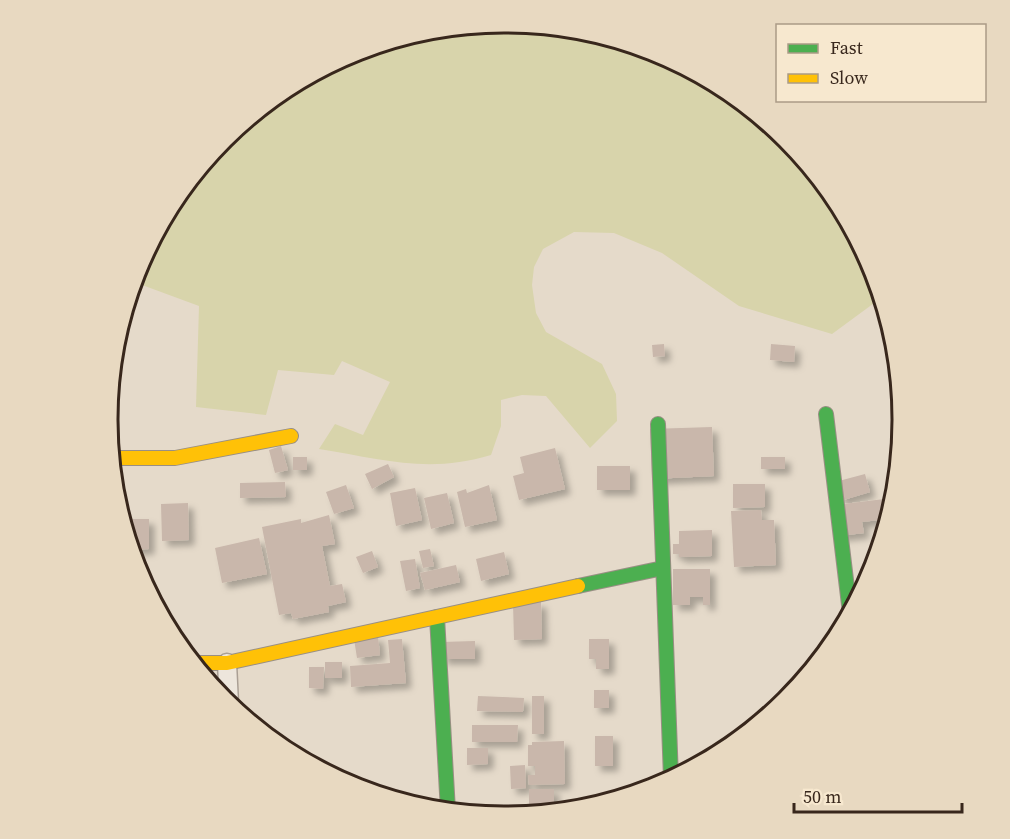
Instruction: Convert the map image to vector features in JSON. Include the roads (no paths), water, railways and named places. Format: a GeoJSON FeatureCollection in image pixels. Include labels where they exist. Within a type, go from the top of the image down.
{"type":"FeatureCollection","features":[{"type":"Feature","properties":{"kind":"street"},"geometry":{"type":"LineString","coordinates":[[826,414],[848,597]]}},
{"type":"Feature","properties":{"kind":"street"},"geometry":{"type":"LineString","coordinates":[[658,424],[671,769]]}},
{"type":"Feature","properties":{"kind":"street"},"geometry":{"type":"LineString","coordinates":[[121,458],[175,458],[291,436]]}},
{"type":"Feature","properties":{"kind":"street"},"geometry":{"type":"LineString","coordinates":[[205,663],[227,663],[663,568]]}},
{"type":"Feature","properties":{"kind":"street"},"geometry":{"type":"LineString","coordinates":[[437,617],[447,802]]}},
{"type":"Feature","properties":{"kind":"street"},"geometry":{"type":"LineString","coordinates":[[227,663],[229,690]]}}]}
